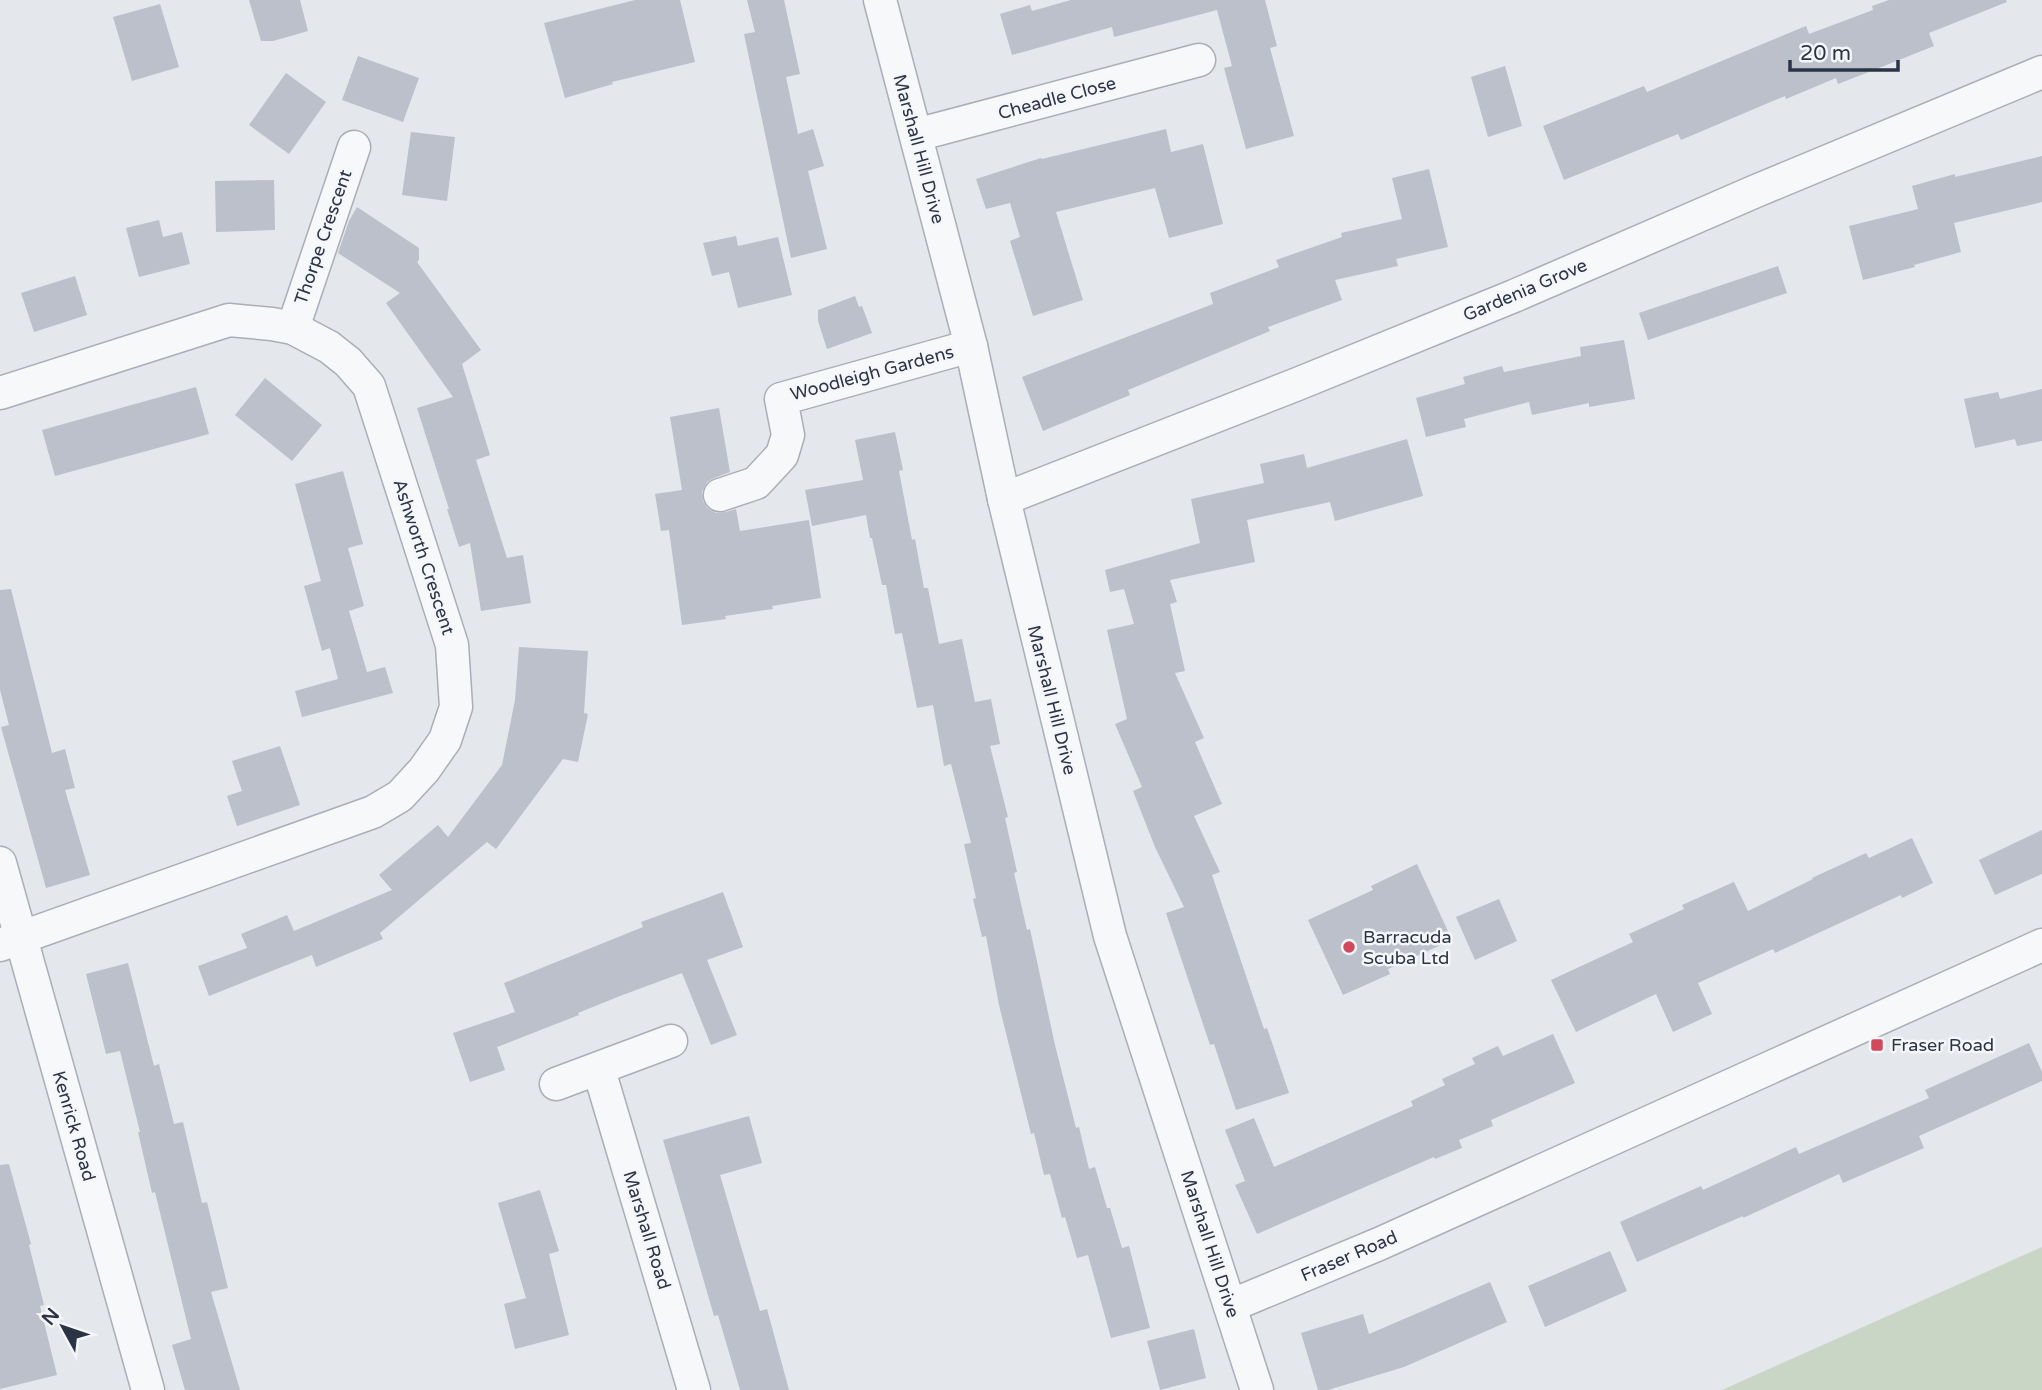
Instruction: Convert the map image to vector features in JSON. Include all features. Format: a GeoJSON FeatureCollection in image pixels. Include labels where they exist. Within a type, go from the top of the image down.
{"type":"FeatureCollection","features":[{"type":"Feature","properties":{"kind":"street","name":"Marshall Hill Drive"},"geometry":{"type":"LineString","coordinates":[[880,0],[971,346],[1004,499],[1110,936],[1257,1390]]}},
{"type":"Feature","properties":{"kind":"street","name":"Cheadle Close"},"geometry":{"type":"LineString","coordinates":[[916,135],[1199,60]]}},
{"type":"Feature","properties":{"kind":"street","name":"Gardenia Grove"},"geometry":{"type":"LineString","coordinates":[[1004,499],[1514,296],[1756,191],[2042,72]]}},
{"type":"Feature","properties":{"kind":"street","name":"Thorpe Crescent"},"geometry":{"type":"LineString","coordinates":[[293,328],[354,147]]}},
{"type":"Feature","properties":{"kind":"street","name":"Ashworth Crescent"},"geometry":{"type":"LineString","coordinates":[[0,393],[229,320],[293,328],[329,347],[348,362],[369,386],[452,645],[456,707],[445,740],[424,770],[400,796],[373,812],[10,941]]}},
{"type":"Feature","properties":{"kind":"street","name":"Woodleigh Gardens"},"geometry":{"type":"LineString","coordinates":[[720,495],[756,483],[782,455],[788,435],[781,399],[971,346]]}},
{"type":"Feature","properties":{"kind":"street","name":"Kenrick Road"},"geometry":{"type":"LineString","coordinates":[[0,863],[10,941],[148,1390]]}},
{"type":"Feature","properties":{"kind":"street","name":"Fraser Road"},"geometry":{"type":"LineString","coordinates":[[1230,1306],[1379,1244],[2042,944]]}},
{"type":"Feature","properties":{"kind":"street"},"geometry":{"type":"LineString","coordinates":[[555,1084],[599,1070],[671,1041]]}},
{"type":"Feature","properties":{"kind":"street","name":"Marshall Road"},"geometry":{"type":"LineString","coordinates":[[599,1070],[694,1390]]}},
{"type":"Feature","properties":{"kind":"green space"},"geometry":{"type":"Polygon","coordinates":[[[2042,1247],[2042,1390],[1722,1390],[2042,1247]]]}},
{"type":"Feature","properties":{"kind":"building"},"geometry":{"type":"Polygon","coordinates":[[[249,0],[300,0],[308,31],[273,41],[261,41],[249,0]]]}},
{"type":"Feature","properties":{"kind":"building"},"geometry":{"type":"Polygon","coordinates":[[[635,0],[680,0],[695,62],[612,82],[613,84],[565,98],[544,23],[635,0]]]}},
{"type":"Feature","properties":{"kind":"building"},"geometry":{"type":"Polygon","coordinates":[[[747,0],[784,0],[800,74],[786,77],[798,134],[813,129],[824,166],[808,171],[827,249],[791,258],[744,34],[755,32],[747,0]]]}},
{"type":"Feature","properties":{"kind":"building"},"geometry":{"type":"Polygon","coordinates":[[[1071,0],[1265,0],[1277,46],[1270,48],[1294,136],[1246,149],[1224,68],[1232,66],[1217,10],[1114,37],[1112,27],[1012,55],[1000,14],[1030,5],[1032,11],[1071,0]]]}},
{"type":"Feature","properties":{"kind":"building"},"geometry":{"type":"Polygon","coordinates":[[[1889,0],[2007,2],[1929,33],[1934,46],[1838,84],[1836,78],[1786,99],[1785,96],[1681,140],[1678,134],[1564,180],[1543,126],[1644,86],[1647,92],[1806,26],[1809,34],[1873,10],[1872,6],[1889,0]]]}},
{"type":"Feature","properties":{"kind":"building"},"geometry":{"type":"Polygon","coordinates":[[[160,4],[179,67],[132,81],[113,17],[160,4]]]}},
{"type":"Feature","properties":{"kind":"building"},"geometry":{"type":"Polygon","coordinates":[[[358,56],[419,78],[403,122],[342,100],[358,56]]]}},
{"type":"Feature","properties":{"kind":"building"},"geometry":{"type":"Polygon","coordinates":[[[1505,66],[1522,126],[1488,137],[1471,77],[1505,66]]]}},
{"type":"Feature","properties":{"kind":"building"},"geometry":{"type":"Polygon","coordinates":[[[286,73],[326,102],[289,154],[249,125],[286,73]]]}},
{"type":"Feature","properties":{"kind":"building"},"geometry":{"type":"Polygon","coordinates":[[[1166,129],[1171,152],[1203,144],[1223,224],[1169,238],[1155,188],[1056,212],[1083,300],[1033,316],[1010,241],[1020,237],[1010,203],[986,209],[976,179],[1041,158],[1166,129]]]}},
{"type":"Feature","properties":{"kind":"building"},"geometry":{"type":"Polygon","coordinates":[[[411,132],[455,137],[447,201],[402,195],[411,132]]]}},
{"type":"Feature","properties":{"kind":"building"},"geometry":{"type":"Polygon","coordinates":[[[2042,156],[2042,202],[1954,223],[1961,252],[1863,280],[1849,226],[1918,209],[1912,186],[2042,156]]]}},
{"type":"Feature","properties":{"kind":"building"},"geometry":{"type":"Polygon","coordinates":[[[1429,169],[1448,247],[1396,259],[1398,266],[1335,280],[1342,300],[1268,327],[1270,331],[1128,390],[1130,395],[1043,431],[1022,377],[1213,304],[1210,293],[1279,267],[1276,260],[1342,237],[1341,233],[1402,219],[1392,178],[1429,169]]]}},
{"type":"Feature","properties":{"kind":"building"},"geometry":{"type":"Polygon","coordinates":[[[274,180],[275,230],[216,232],[215,181],[274,180]]]}},
{"type":"Feature","properties":{"kind":"building"},"geometry":{"type":"Polygon","coordinates":[[[357,207],[419,248],[417,262],[481,350],[462,364],[490,455],[476,460],[507,558],[523,555],[531,603],[481,611],[470,543],[459,547],[417,408],[453,397],[386,303],[400,293],[338,253],[357,207]]]}},
{"type":"Feature","properties":{"kind":"building"},"geometry":{"type":"Polygon","coordinates":[[[159,220],[163,237],[182,232],[190,264],[139,277],[126,228],[159,220]]]}},
{"type":"Feature","properties":{"kind":"building"},"geometry":{"type":"Polygon","coordinates":[[[736,236],[738,246],[778,237],[792,295],[738,308],[729,272],[712,276],[703,243],[736,236]]]}},
{"type":"Feature","properties":{"kind":"building"},"geometry":{"type":"Polygon","coordinates":[[[1778,266],[1787,293],[1648,340],[1639,313],[1778,266]]]}},
{"type":"Feature","properties":{"kind":"building"},"geometry":{"type":"Polygon","coordinates":[[[75,276],[87,315],[34,332],[21,293],[75,276]]]}},
{"type":"Feature","properties":{"kind":"building"},"geometry":{"type":"Polygon","coordinates":[[[855,296],[859,307],[862,306],[872,333],[827,349],[818,321],[818,310],[855,296]]]}},
{"type":"Feature","properties":{"kind":"building"},"geometry":{"type":"Polygon","coordinates":[[[1624,340],[1635,399],[1589,407],[1589,403],[1532,415],[1529,402],[1464,419],[1466,427],[1426,437],[1416,398],[1465,384],[1463,377],[1502,366],[1504,372],[1581,356],[1580,347],[1624,340]]]}},
{"type":"Feature","properties":{"kind":"building"},"geometry":{"type":"Polygon","coordinates":[[[265,378],[322,425],[292,461],[235,415],[265,378]]]}},
{"type":"Feature","properties":{"kind":"building"},"geometry":{"type":"Polygon","coordinates":[[[196,387],[209,434],[55,476],[42,430],[196,387]]]}},
{"type":"Feature","properties":{"kind":"building"},"geometry":{"type":"Polygon","coordinates":[[[2042,389],[2042,441],[2017,446],[2015,439],[1975,448],[1964,399],[1998,392],[2000,399],[2042,389]]]}},
{"type":"Feature","properties":{"kind":"building"},"geometry":{"type":"Polygon","coordinates":[[[719,408],[730,472],[707,482],[702,492],[703,501],[707,508],[716,513],[736,509],[740,531],[809,520],[821,598],[725,616],[726,619],[682,625],[669,530],[661,531],[655,494],[682,490],[670,417],[719,408]]]}},
{"type":"Feature","properties":{"kind":"building"},"geometry":{"type":"Polygon","coordinates":[[[895,432],[903,470],[899,471],[912,540],[915,539],[924,588],[928,588],[939,644],[962,639],[975,702],[991,699],[1000,744],[990,746],[1008,817],[1005,818],[1017,872],[1014,873],[1027,930],[1030,929],[1055,1045],[1089,1169],[1095,1167],[1122,1248],[1129,1246],[1150,1328],[1111,1338],[1088,1255],[1077,1258],[1050,1174],[1044,1175],[999,1005],[986,936],[982,937],[973,899],[976,898],[964,844],[971,843],[951,764],[944,766],[933,705],[917,708],[902,633],[895,634],[886,585],[882,585],[866,515],[812,526],[805,490],[863,480],[855,440],[895,432]]]}},
{"type":"Feature","properties":{"kind":"building"},"geometry":{"type":"Polygon","coordinates":[[[1407,439],[1423,496],[1335,521],[1330,502],[1247,520],[1255,562],[1170,580],[1177,602],[1170,604],[1185,671],[1175,673],[1204,738],[1195,742],[1222,804],[1194,816],[1220,872],[1212,875],[1264,1029],[1267,1028],[1289,1093],[1236,1110],[1214,1044],[1210,1045],[1166,913],[1184,907],[1155,847],[1133,791],[1142,787],[1115,724],[1127,719],[1107,630],[1134,624],[1124,589],[1110,592],[1105,570],[1200,543],[1191,499],[1264,483],[1260,464],[1304,454],[1307,468],[1407,439]]]}},
{"type":"Feature","properties":{"kind":"building"},"geometry":{"type":"Polygon","coordinates":[[[343,471],[363,544],[348,548],[364,606],[349,611],[367,672],[385,667],[393,693],[302,717],[295,691],[338,679],[330,648],[322,651],[304,586],[321,581],[295,484],[343,471]]]}},
{"type":"Feature","properties":{"kind":"building"},"geometry":{"type":"Polygon","coordinates":[[[11,589],[52,753],[65,749],[75,788],[65,790],[90,875],[46,888],[1,727],[9,725],[0,690],[0,590],[11,589]]]}},
{"type":"Feature","properties":{"kind":"building"},"geometry":{"type":"Polygon","coordinates":[[[519,647],[588,651],[584,713],[588,714],[578,762],[563,759],[496,849],[487,842],[380,933],[383,939],[316,967],[312,955],[209,996],[198,966],[247,948],[241,934],[287,915],[294,931],[392,890],[379,875],[438,825],[448,837],[502,765],[515,700],[519,647]]]}},
{"type":"Feature","properties":{"kind":"building"},"geometry":{"type":"Polygon","coordinates":[[[280,746],[300,805],[237,826],[227,796],[242,791],[232,761],[280,746]]]}},
{"type":"Feature","properties":{"kind":"building"},"geometry":{"type":"Polygon","coordinates":[[[2042,830],[2042,874],[1995,895],[1979,860],[2042,830]]]}},
{"type":"Feature","properties":{"kind":"building"},"geometry":{"type":"Polygon","coordinates":[[[1912,838],[1933,883],[1775,953],[1773,949],[1698,983],[1712,1014],[1673,1032],[1656,994],[1576,1032],[1551,980],[1633,942],[1629,934],[1684,909],[1682,905],[1734,882],[1748,911],[1866,853],[1869,858],[1912,838]]]}},
{"type":"Feature","properties":{"kind":"building"},"geometry":{"type":"Polygon","coordinates":[[[1417,864],[1452,940],[1388,969],[1390,974],[1343,995],[1308,920],[1373,890],[1371,886],[1417,864]]]}},
{"type":"Feature","properties":{"kind":"building"},"geometry":{"type":"Polygon","coordinates":[[[723,892],[743,947],[707,960],[737,1035],[711,1045],[682,973],[497,1047],[505,1070],[470,1082],[453,1033],[515,1012],[504,983],[643,927],[641,922],[723,892]]]}},
{"type":"Feature","properties":{"kind":"building"},"geometry":{"type":"Polygon","coordinates":[[[1499,899],[1517,941],[1475,960],[1456,917],[1499,899]]]}},
{"type":"Feature","properties":{"kind":"building"},"geometry":{"type":"Polygon","coordinates":[[[128,963],[154,1066],[159,1064],[174,1124],[183,1122],[202,1203],[207,1202],[228,1288],[211,1292],[240,1390],[185,1390],[172,1345],[191,1339],[155,1192],[152,1193],[120,1051],[106,1054],[86,974],[128,963]]]}},
{"type":"Feature","properties":{"kind":"building"},"geometry":{"type":"Polygon","coordinates":[[[1553,1034],[1575,1083],[1491,1120],[1493,1126],[1459,1140],[1462,1148],[1435,1159],[1434,1157],[1257,1234],[1235,1185],[1245,1181],[1225,1130],[1254,1118],[1274,1167],[1413,1106],[1411,1101],[1445,1085],[1442,1079],[1475,1064],[1472,1058],[1498,1046],[1503,1056],[1553,1034]]]}},
{"type":"Feature","properties":{"kind":"building"},"geometry":{"type":"Polygon","coordinates":[[[2029,1043],[2042,1072],[2042,1081],[1919,1136],[1924,1148],[1843,1183],[1839,1174],[1637,1262],[1620,1222],[1701,1186],[1703,1190],[1796,1147],[1799,1154],[1929,1098],[1925,1090],[2029,1043]]]}},
{"type":"Feature","properties":{"kind":"building"},"geometry":{"type":"Polygon","coordinates":[[[749,1116],[762,1163],[720,1175],[760,1311],[767,1309],[789,1390],[740,1390],[718,1315],[714,1316],[663,1140],[749,1116]]]}},
{"type":"Feature","properties":{"kind":"building"},"geometry":{"type":"Polygon","coordinates":[[[9,1164],[31,1244],[29,1245],[44,1305],[40,1306],[57,1375],[0,1389],[0,1165],[9,1164]]]}},
{"type":"Feature","properties":{"kind":"building"},"geometry":{"type":"Polygon","coordinates":[[[540,1190],[559,1251],[549,1254],[569,1335],[515,1349],[504,1304],[526,1298],[498,1203],[540,1190]]]}},
{"type":"Feature","properties":{"kind":"building"},"geometry":{"type":"Polygon","coordinates":[[[1610,1251],[1627,1291],[1545,1327],[1528,1286],[1610,1251]]]}},
{"type":"Feature","properties":{"kind":"building"},"geometry":{"type":"Polygon","coordinates":[[[1490,1282],[1507,1322],[1404,1367],[1328,1390],[1318,1390],[1301,1333],[1363,1314],[1369,1334],[1490,1282]]]}},
{"type":"Feature","properties":{"kind":"building"},"geometry":{"type":"Polygon","coordinates":[[[1194,1329],[1206,1378],[1160,1390],[1147,1341],[1194,1329]]]}},
{"type":"Feature","properties":{"kind":"place","name":"Barracuda Scuba Ltd"},"geometry":{"type":"Point","coordinates":[1349,947]}},
{"type":"Feature","properties":{"kind":"place","name":"Fraser Road"},"geometry":{"type":"Point","coordinates":[1877,1045]}}]}
